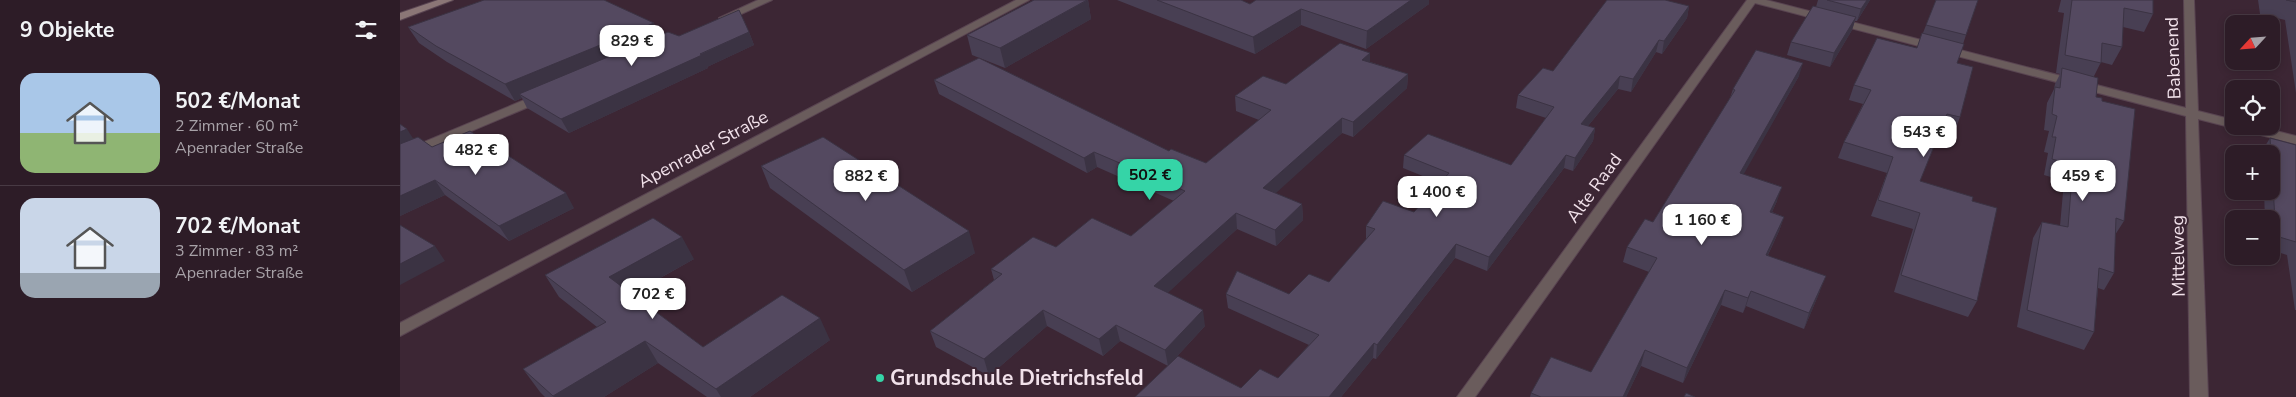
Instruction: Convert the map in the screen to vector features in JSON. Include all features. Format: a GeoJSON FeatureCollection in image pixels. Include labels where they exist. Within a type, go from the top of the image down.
{"type":"FeatureCollection","features":[{"type":"Feature","properties":{"kind":"main road"},"geometry":{"type":"LineString","coordinates":[[400,17],[448,0]]}},
{"type":"Feature","properties":{"kind":"street"},"geometry":{"type":"LineString","coordinates":[[716,22],[767,0]]}},
{"type":"Feature","properties":{"kind":"street","name":"Apenrader Straße"},"geometry":{"type":"LineString","coordinates":[[400,330],[1024,0]]}},
{"type":"Feature","properties":{"kind":"street"},"geometry":{"type":"LineString","coordinates":[[1753,0],[1885,32],[2118,96],[2225,122]]}},
{"type":"Feature","properties":{"kind":"street","name":"Alte Raad"},"geometry":{"type":"LineString","coordinates":[[1466,397],[1753,0]]}},
{"type":"Feature","properties":{"kind":"street","name":"Babenend"},"geometry":{"type":"LineString","coordinates":[[2189,0],[2192,114]]}},
{"type":"Feature","properties":{"kind":"street"},"geometry":{"type":"LineString","coordinates":[[400,157],[554,91]]}},
{"type":"Feature","properties":{"kind":"street","name":"Mittelweg"},"geometry":{"type":"LineString","coordinates":[[2192,114],[2199,397]]}},
{"type":"Feature","properties":{"kind":"street"},"geometry":{"type":"LineString","coordinates":[[2277,135],[2296,140]]}},
{"type":"Feature","properties":{"kind":"building"},"geometry":{"type":"Polygon","coordinates":[[[484,0],[604,0],[654,23],[505,84],[436,46],[408,27],[484,0]]]}},
{"type":"Feature","properties":{"kind":"building"},"geometry":{"type":"Polygon","coordinates":[[[1034,0],[1087,0],[1000,48],[967,35],[1034,0]]]}},
{"type":"Feature","properties":{"kind":"building"},"geometry":{"type":"Polygon","coordinates":[[[1157,0],[1241,0],[1250,4],[1256,0],[1411,0],[1367,31],[1301,9],[1253,37],[1157,0]]]}},
{"type":"Feature","properties":{"kind":"building"},"geometry":{"type":"Polygon","coordinates":[[[1607,0],[1665,0],[1689,6],[1664,41],[1659,40],[1633,79],[1620,76],[1581,124],[1595,128],[1575,158],[1566,155],[1489,257],[1456,244],[1377,345],[1374,343],[1329,397],[1135,397],[1178,356],[1241,388],[1260,369],[1278,378],[1319,335],[1226,294],[1237,271],[1289,294],[1309,274],[1329,282],[1375,229],[1366,226],[1383,201],[1414,212],[1449,173],[1404,155],[1428,134],[1511,165],[1554,107],[1518,95],[1543,68],[1553,71],[1607,0]]]}},
{"type":"Feature","properties":{"kind":"building"},"geometry":{"type":"Polygon","coordinates":[[[1827,0],[1867,0],[1861,9],[1827,0]]]}},
{"type":"Feature","properties":{"kind":"building"},"geometry":{"type":"Polygon","coordinates":[[[1936,0],[1978,0],[1966,35],[1926,25],[1936,0]]]}},
{"type":"Feature","properties":{"kind":"building"},"geometry":{"type":"Polygon","coordinates":[[[2072,0],[2153,0],[2153,14],[2124,8],[2122,47],[2102,43],[2101,63],[2065,55],[2072,0]]]}},
{"type":"Feature","properties":{"kind":"building"},"geometry":{"type":"Polygon","coordinates":[[[1813,6],[1856,17],[1834,53],[1791,42],[1813,6]]]}},
{"type":"Feature","properties":{"kind":"building"},"geometry":{"type":"Polygon","coordinates":[[[739,10],[749,32],[561,119],[519,94],[668,32],[679,36],[739,10]]]}},
{"type":"Feature","properties":{"kind":"building"},"geometry":{"type":"Polygon","coordinates":[[[1922,33],[1964,44],[1957,63],[1973,67],[1960,117],[1947,114],[1920,181],[1973,197],[1972,201],[1997,208],[1977,301],[1901,275],[1920,213],[1878,200],[1893,157],[1844,142],[1871,90],[1854,85],[1877,38],[1917,48],[1922,33]]]}},
{"type":"Feature","properties":{"kind":"building"},"geometry":{"type":"Polygon","coordinates":[[[1340,43],[1370,53],[1362,60],[1408,74],[1353,122],[1342,118],[1263,188],[1302,204],[1275,230],[1236,213],[1154,286],[1203,310],[1165,350],[1116,325],[1099,339],[1043,310],[984,359],[930,331],[1002,274],[991,269],[1033,237],[1056,247],[1092,218],[1131,236],[1185,191],[1094,152],[1084,158],[934,80],[979,58],[1169,151],[1171,149],[1206,163],[1271,110],[1235,96],[1263,76],[1286,84],[1340,43]]]}},
{"type":"Feature","properties":{"kind":"building"},"geometry":{"type":"Polygon","coordinates":[[[1756,50],[1803,63],[1740,173],[1782,187],[1770,212],[1784,217],[1766,255],[1826,276],[1809,313],[1751,291],[1748,298],[1725,290],[1687,368],[1645,350],[1623,397],[1541,397],[1531,393],[1551,357],[1591,372],[1657,258],[1627,247],[1645,219],[1653,222],[1735,90],[1733,89],[1756,50]]]}},
{"type":"Feature","properties":{"kind":"building"},"geometry":{"type":"Polygon","coordinates":[[[2062,68],[2098,78],[2096,97],[2102,98],[2102,101],[2135,109],[2124,221],[2116,218],[2114,273],[2099,268],[2094,332],[2027,310],[2042,222],[2068,227],[2073,165],[2052,159],[2056,137],[2052,137],[2057,116],[2052,114],[2055,87],[2060,88],[2062,68]]]}},
{"type":"Feature","properties":{"kind":"building"},"geometry":{"type":"Polygon","coordinates":[[[400,124],[407,129],[400,132],[400,124]]]}},
{"type":"Feature","properties":{"kind":"building"},"geometry":{"type":"Polygon","coordinates":[[[470,131],[566,193],[499,226],[435,180],[400,196],[400,144],[418,137],[432,147],[470,131]]]}},
{"type":"Feature","properties":{"kind":"building"},"geometry":{"type":"Polygon","coordinates":[[[823,137],[969,231],[904,270],[761,166],[823,137]]]}},
{"type":"Feature","properties":{"kind":"building"},"geometry":{"type":"Polygon","coordinates":[[[2270,138],[2296,145],[2296,242],[2280,237],[2280,210],[2274,210],[2274,200],[2280,200],[2280,145],[2270,145],[2270,138]]]}},
{"type":"Feature","properties":{"kind":"building"},"geometry":{"type":"Polygon","coordinates":[[[653,218],[682,237],[609,277],[703,347],[782,295],[820,318],[716,389],[645,341],[553,396],[523,369],[606,322],[545,275],[653,218]]]}},
{"type":"Feature","properties":{"kind":"building"},"geometry":{"type":"Polygon","coordinates":[[[400,225],[435,246],[400,264],[400,225]]]}},
{"type":"Feature","properties":{"kind":"building"},"geometry":{"type":"Polygon","coordinates":[[[1686,393],[1695,397],[1684,397],[1686,393]]]}},
{"type":"Feature","properties":{"kind":"place","name":"Grundschule Dietrichsfeld"},"geometry":{"type":"Point","coordinates":[880,378]}}]}
